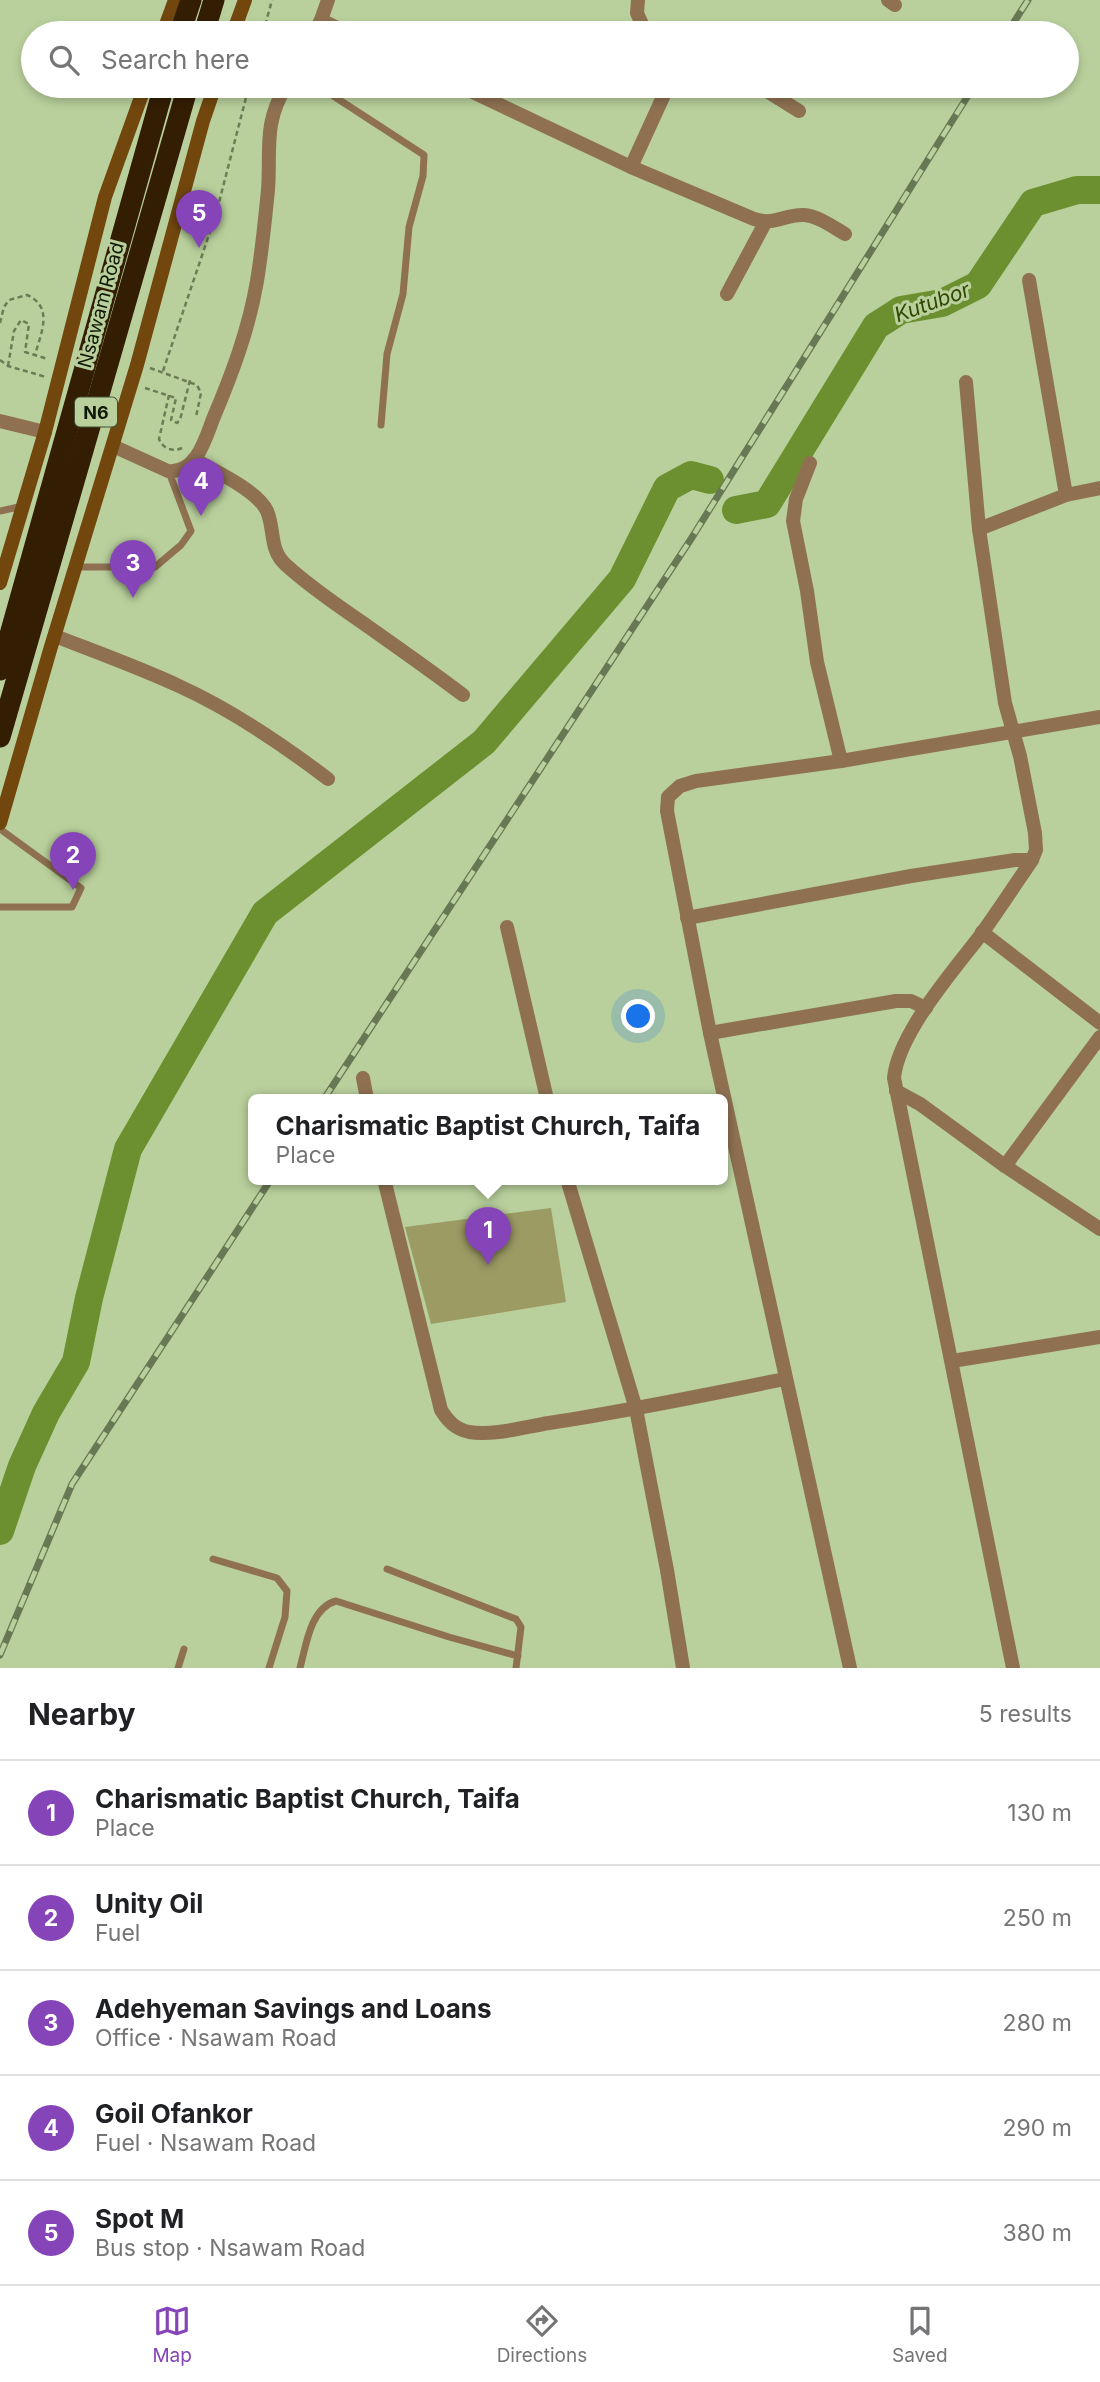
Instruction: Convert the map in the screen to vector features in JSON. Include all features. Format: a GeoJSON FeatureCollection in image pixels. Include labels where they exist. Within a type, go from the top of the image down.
{"type":"FeatureCollection","features":[{"type":"Feature","properties":{"kind":"highway"},"geometry":{"type":"LineString","coordinates":[[184,21],[191,0]]}},
{"type":"Feature","properties":{"kind":"highway"},"geometry":{"type":"LineString","coordinates":[[208,21],[214,0]]}},
{"type":"Feature","properties":{"kind":"highway","name":"Nsawam Road"},"geometry":{"type":"LineString","coordinates":[[0,670],[161,98]]}},
{"type":"Feature","properties":{"kind":"highway","name":"Nsawam Road"},"geometry":{"type":"LineString","coordinates":[[0,737],[184,98]]}},
{"type":"Feature","properties":{"kind":"main road"},"geometry":{"type":"LineString","coordinates":[[167,21],[174,0]]}},
{"type":"Feature","properties":{"kind":"main road"},"geometry":{"type":"LineString","coordinates":[[237,21],[245,0]]}},
{"type":"Feature","properties":{"kind":"main road"},"geometry":{"type":"LineString","coordinates":[[0,583],[45,432],[105,197],[141,98]]}},
{"type":"Feature","properties":{"kind":"main road"},"geometry":{"type":"LineString","coordinates":[[0,826],[137,365],[211,98]]}},
{"type":"Feature","properties":{"kind":"street"},"geometry":{"type":"LineString","coordinates":[[319,21],[328,0]]}},
{"type":"Feature","properties":{"kind":"street"},"geometry":{"type":"LineString","coordinates":[[638,0],[637,13],[641,21]]}},
{"type":"Feature","properties":{"kind":"street"},"geometry":{"type":"LineString","coordinates":[[113,446],[168,471],[185,469],[206,438],[240,351],[257,282],[268,187],[268,132],[280,98]]}},
{"type":"Feature","properties":{"kind":"street"},"geometry":{"type":"LineString","coordinates":[[485,98],[631,167],[765,223],[802,215],[813,217],[845,234]]}},
{"type":"Feature","properties":{"kind":"street"},"geometry":{"type":"LineString","coordinates":[[631,167],[663,98]]}},
{"type":"Feature","properties":{"kind":"street"},"geometry":{"type":"LineString","coordinates":[[779,98],[799,111]]}},
{"type":"Feature","properties":{"kind":"street"},"geometry":{"type":"LineString","coordinates":[[727,294],[765,223]]}},
{"type":"Feature","properties":{"kind":"street"},"geometry":{"type":"LineString","coordinates":[[1029,280],[1066,495]]}},
{"type":"Feature","properties":{"kind":"street"},"geometry":{"type":"LineString","coordinates":[[966,382],[979,528],[1004,703],[1020,756],[1035,832],[1035,850],[1032,860],[926,1008],[895,1068],[896,1091],[1013,1668]]}},
{"type":"Feature","properties":{"kind":"street"},"geometry":{"type":"LineString","coordinates":[[0,421],[45,432]]}},
{"type":"Feature","properties":{"kind":"street"},"geometry":{"type":"LineString","coordinates":[[194,459],[242,487],[263,505],[269,517],[275,551],[308,585],[463,695]]}},
{"type":"Feature","properties":{"kind":"street"},"geometry":{"type":"LineString","coordinates":[[810,463],[796,499],[793,521],[817,662],[841,761]]}},
{"type":"Feature","properties":{"kind":"street"},"geometry":{"type":"LineString","coordinates":[[979,528],[1066,495],[1100,488]]}},
{"type":"Feature","properties":{"kind":"street"},"geometry":{"type":"LineString","coordinates":[[55,636],[180,686],[250,726],[328,779]]}},
{"type":"Feature","properties":{"kind":"street"},"geometry":{"type":"LineString","coordinates":[[723,1094],[667,811],[668,797],[680,786],[696,782],[841,761],[1100,717]]}},
{"type":"Feature","properties":{"kind":"street"},"geometry":{"type":"LineString","coordinates":[[687,918],[911,876],[1015,860],[1032,860]]}},
{"type":"Feature","properties":{"kind":"street"},"geometry":{"type":"LineString","coordinates":[[507,927],[546,1094]]}},
{"type":"Feature","properties":{"kind":"street"},"geometry":{"type":"LineString","coordinates":[[982,932],[1100,1023]]}},
{"type":"Feature","properties":{"kind":"street"},"geometry":{"type":"LineString","coordinates":[[710,1033],[896,1001],[911,1001],[926,1008]]}},
{"type":"Feature","properties":{"kind":"street"},"geometry":{"type":"LineString","coordinates":[[1005,1166],[1100,1037]]}},
{"type":"Feature","properties":{"kind":"street"},"geometry":{"type":"LineString","coordinates":[[363,1078],[366,1094]]}},
{"type":"Feature","properties":{"kind":"street"},"geometry":{"type":"LineString","coordinates":[[896,1091],[920,1104],[1005,1166],[1100,1229]]}},
{"type":"Feature","properties":{"kind":"street"},"geometry":{"type":"LineString","coordinates":[[728,1116],[849,1668]]}},
{"type":"Feature","properties":{"kind":"street"},"geometry":{"type":"LineString","coordinates":[[385,1185],[441,1410],[449,1421],[467,1432],[480,1433],[636,1409],[785,1379]]}},
{"type":"Feature","properties":{"kind":"street"},"geometry":{"type":"LineString","coordinates":[[569,1185],[636,1409],[683,1668]]}},
{"type":"Feature","properties":{"kind":"street"},"geometry":{"type":"LineString","coordinates":[[952,1361],[1100,1337]]}},
{"type":"Feature","properties":{"kind":"lane"},"geometry":{"type":"LineString","coordinates":[[336,98],[424,155],[423,176],[409,227],[403,295],[387,354],[381,425]]}},
{"type":"Feature","properties":{"kind":"lane"},"geometry":{"type":"LineString","coordinates":[[76,567],[155,567],[181,545],[191,531],[168,471]]}},
{"type":"Feature","properties":{"kind":"lane"},"geometry":{"type":"LineString","coordinates":[[0,511],[23,506]]}},
{"type":"Feature","properties":{"kind":"lane"},"geometry":{"type":"LineString","coordinates":[[0,826],[81,888],[72,907],[0,907]]}},
{"type":"Feature","properties":{"kind":"lane"},"geometry":{"type":"LineString","coordinates":[[213,1559],[277,1578],[287,1591],[285,1617],[269,1668]]}},
{"type":"Feature","properties":{"kind":"lane"},"geometry":{"type":"LineString","coordinates":[[387,1569],[516,1619],[521,1628],[516,1668]]}},
{"type":"Feature","properties":{"kind":"lane"},"geometry":{"type":"LineString","coordinates":[[300,1668],[317,1615],[328,1603],[336,1601],[518,1656]]}},
{"type":"Feature","properties":{"kind":"lane"},"geometry":{"type":"LineString","coordinates":[[178,1668],[184,1649]]}},
{"type":"Feature","properties":{"kind":"path"},"geometry":{"type":"LineString","coordinates":[[266,21],[272,0]]}},
{"type":"Feature","properties":{"kind":"path"},"geometry":{"type":"LineString","coordinates":[[163,371],[216,215],[245,98]]}},
{"type":"Feature","properties":{"kind":"path"},"geometry":{"type":"LineString","coordinates":[[0,323],[4,307],[9,300],[27,295],[39,302],[44,317],[36,355]]}},
{"type":"Feature","properties":{"kind":"path"},"geometry":{"type":"LineString","coordinates":[[8,366],[14,331],[21,320],[29,324],[25,352]]}},
{"type":"Feature","properties":{"kind":"path"},"geometry":{"type":"LineString","coordinates":[[0,360],[8,366],[58,380]]}},
{"type":"Feature","properties":{"kind":"path"},"geometry":{"type":"LineString","coordinates":[[137,365],[163,371],[197,384],[201,393],[195,422]]}},
{"type":"Feature","properties":{"kind":"path"},"geometry":{"type":"LineString","coordinates":[[176,398],[171,420],[175,424],[180,420],[190,380]]}},
{"type":"Feature","properties":{"kind":"path"},"geometry":{"type":"LineString","coordinates":[[169,395],[160,430],[160,443],[174,450],[185,446]]}},
{"type":"Feature","properties":{"kind":"building"},"geometry":{"type":"Polygon","coordinates":[[[551,1208],[566,1302],[431,1324],[405,1227],[551,1208]]]}},
{"type":"Feature","properties":{"kind":"waterway","name":"Kutubor"},"geometry":{"type":"LineString","coordinates":[[736,510],[767,504],[876,326],[901,310],[942,303],[978,285],[1033,203],[1077,190],[1100,190]]}},
{"type":"Feature","properties":{"kind":"waterway"},"geometry":{"type":"LineString","coordinates":[[0,1531],[22,1466],[46,1413],[76,1362],[89,1298],[128,1149],[265,913],[484,742],[622,579],[667,488],[691,475],[710,480]]}},
{"type":"Feature","properties":{"kind":"railway"},"geometry":{"type":"LineString","coordinates":[[1015,21],[1028,0]]}},
{"type":"Feature","properties":{"kind":"railway"},"geometry":{"type":"LineString","coordinates":[[327,1094],[691,539],[967,98]]}},
{"type":"Feature","properties":{"kind":"railway"},"geometry":{"type":"LineString","coordinates":[[0,1655],[72,1484],[267,1185]]}},
{"type":"Feature","properties":{"kind":"place","name":"Spot M"},"geometry":{"type":"Point","coordinates":[199,248]}},
{"type":"Feature","properties":{"kind":"place","name":"Goil Ofankor"},"geometry":{"type":"Point","coordinates":[201,516]}},
{"type":"Feature","properties":{"kind":"place","name":"Adehyeman Savings and Loans"},"geometry":{"type":"Point","coordinates":[133,598]}},
{"type":"Feature","properties":{"kind":"place","name":"Unity Oil"},"geometry":{"type":"Point","coordinates":[73,890]}},
{"type":"Feature","properties":{"kind":"place","name":"Charismatic Baptist Church, Taifa"},"geometry":{"type":"Point","coordinates":[488,1265]}}]}
